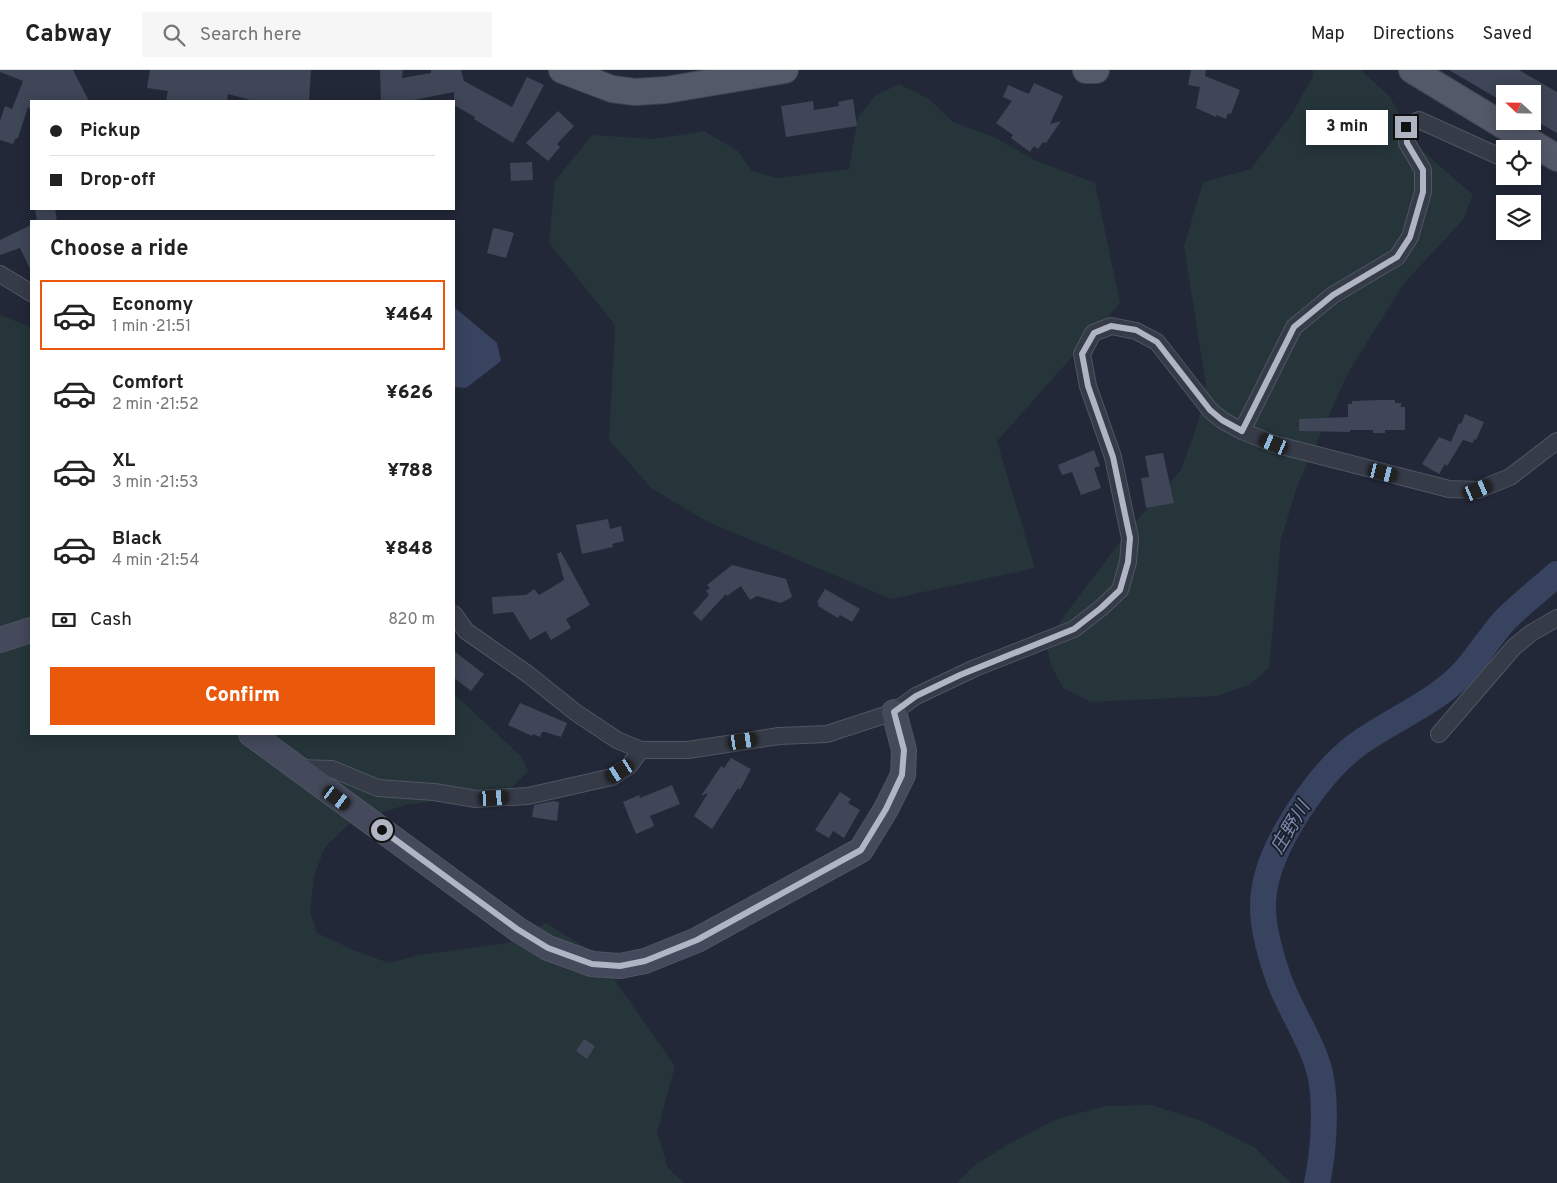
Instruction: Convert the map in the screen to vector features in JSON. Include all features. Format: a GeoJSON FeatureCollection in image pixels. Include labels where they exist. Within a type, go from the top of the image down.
{"type":"FeatureCollection","features":[{"type":"Feature","properties":{"kind":"main road"},"geometry":{"type":"LineString","coordinates":[[562,70],[612,89],[635,92],[666,90],[784,70]]}},
{"type":"Feature","properties":{"kind":"main road"},"geometry":{"type":"LineString","coordinates":[[1086,70],[1096,70]]}},
{"type":"Feature","properties":{"kind":"main road"},"geometry":{"type":"LineString","coordinates":[[1412,70],[1544,154]]}},
{"type":"Feature","properties":{"kind":"street"},"geometry":{"type":"LineString","coordinates":[[1242,431],[1294,327],[1333,295],[1397,257],[1410,237],[1423,192],[1423,170],[1407,143],[1406,127],[1419,120],[1496,155]]}},
{"type":"Feature","properties":{"kind":"street"},"geometry":{"type":"LineString","coordinates":[[0,274],[30,292]]}},
{"type":"Feature","properties":{"kind":"street"},"geometry":{"type":"LineString","coordinates":[[455,615],[466,631],[529,675],[575,712],[617,740],[641,750],[688,750],[779,736],[827,734],[894,712],[916,696],[958,676],[1074,629],[1120,590],[1128,562],[1130,538],[1113,457],[1088,386],[1082,354],[1094,333],[1111,326],[1136,330],[1157,342],[1210,410],[1222,420],[1242,431],[1274,444],[1392,475],[1449,489],[1478,490],[1510,477],[1557,441]]}},
{"type":"Feature","properties":{"kind":"street"},"geometry":{"type":"LineString","coordinates":[[1439,734],[1514,647],[1557,618]]}},
{"type":"Feature","properties":{"kind":"street"},"geometry":{"type":"LineString","coordinates":[[0,640],[30,630]]}},
{"type":"Feature","properties":{"kind":"street"},"geometry":{"type":"LineString","coordinates":[[252,735],[517,929],[548,948],[576,959],[592,964],[620,966],[645,961],[697,940],[861,850],[886,809],[902,775],[904,750],[894,712]]}},
{"type":"Feature","properties":{"kind":"street"},"geometry":{"type":"LineString","coordinates":[[297,768],[332,768],[378,788],[434,792],[476,799],[528,796],[612,777],[629,766],[641,750]]}},
{"type":"Feature","properties":{"kind":"shaded area"},"geometry":{"type":"Polygon","coordinates":[[[1313,70],[1361,70],[1390,97],[1415,144],[1473,195],[1463,220],[1404,283],[1348,373],[1298,484],[1281,539],[1269,668],[1249,685],[1217,696],[1091,702],[1063,688],[1051,665],[1047,647],[1061,620],[1132,526],[1181,470],[1198,423],[1206,385],[1184,246],[1203,182],[1251,169],[1292,114],[1313,76],[1313,70]]]}},
{"type":"Feature","properties":{"kind":"shaded area"},"geometry":{"type":"Polygon","coordinates":[[[899,84],[929,99],[953,122],[996,138],[1034,160],[1095,183],[1120,303],[997,441],[1035,568],[891,599],[706,521],[651,488],[609,440],[615,325],[549,243],[555,181],[592,135],[654,139],[704,131],[738,151],[752,171],[777,178],[849,169],[858,117],[876,95],[899,84]]]}},
{"type":"Feature","properties":{"kind":"shaded area"},"geometry":{"type":"Polygon","coordinates":[[[0,315],[30,327],[30,735],[455,735],[455,695],[521,756],[528,771],[509,790],[405,805],[349,824],[325,847],[314,876],[310,912],[317,933],[356,951],[389,963],[419,955],[508,943],[546,923],[597,955],[675,1066],[657,1132],[668,1168],[684,1183],[0,1183],[0,315]]]}},
{"type":"Feature","properties":{"kind":"shaded area"},"geometry":{"type":"Polygon","coordinates":[[[1151,1105],[1199,1120],[1254,1147],[1291,1183],[957,1183],[976,1164],[1057,1119],[1106,1106],[1151,1105]]]}},
{"type":"Feature","properties":{"kind":"water"},"geometry":{"type":"Polygon","coordinates":[[[455,308],[497,343],[501,361],[466,388],[455,387],[455,308]]]}},
{"type":"Feature","properties":{"kind":"building"},"geometry":{"type":"Polygon","coordinates":[[[0,70],[73,70],[88,100],[30,100],[30,108],[28,107],[18,138],[15,139],[13,144],[0,140],[0,121],[5,106],[12,109],[23,81],[0,72],[0,70]]]}},
{"type":"Feature","properties":{"kind":"building"},"geometry":{"type":"Polygon","coordinates":[[[150,70],[311,70],[309,100],[250,100],[228,94],[227,100],[166,100],[168,91],[147,88],[150,70]]]}},
{"type":"Feature","properties":{"kind":"building"},"geometry":{"type":"Polygon","coordinates":[[[380,70],[403,70],[402,78],[431,73],[431,70],[461,70],[464,81],[512,107],[527,77],[544,85],[513,143],[455,106],[454,92],[414,100],[381,100],[380,70]]]}},
{"type":"Feature","properties":{"kind":"building"},"geometry":{"type":"Polygon","coordinates":[[[1191,70],[1206,70],[1205,76],[1240,90],[1231,114],[1228,113],[1226,119],[1216,115],[1216,117],[1196,108],[1200,87],[1188,85],[1191,70]]]}},
{"type":"Feature","properties":{"kind":"building"},"geometry":{"type":"Polygon","coordinates":[[[1449,70],[1519,70],[1557,92],[1557,133],[1541,124],[1541,85],[1496,85],[1496,98],[1449,70]]]}},
{"type":"Feature","properties":{"kind":"building"},"geometry":{"type":"Polygon","coordinates":[[[1034,83],[1063,96],[1050,124],[1061,121],[1046,143],[1043,142],[1038,149],[1034,146],[1030,152],[1011,138],[1013,135],[996,123],[1012,101],[1003,97],[1008,85],[1029,94],[1034,83]]]}},
{"type":"Feature","properties":{"kind":"building"},"geometry":{"type":"Polygon","coordinates":[[[853,99],[857,126],[786,137],[781,106],[813,101],[814,110],[839,106],[838,102],[853,99]]]}},
{"type":"Feature","properties":{"kind":"building"},"geometry":{"type":"Polygon","coordinates":[[[558,111],[574,126],[557,144],[560,147],[548,161],[526,143],[558,111]]]}},
{"type":"Feature","properties":{"kind":"building"},"geometry":{"type":"Polygon","coordinates":[[[532,162],[533,180],[511,181],[510,163],[532,162]]]}},
{"type":"Feature","properties":{"kind":"building"},"geometry":{"type":"Polygon","coordinates":[[[35,210],[55,210],[57,220],[37,220],[35,210]]]}},
{"type":"Feature","properties":{"kind":"building"},"geometry":{"type":"Polygon","coordinates":[[[30,225],[30,269],[20,248],[0,255],[0,240],[30,225]]]}},
{"type":"Feature","properties":{"kind":"building"},"geometry":{"type":"Polygon","coordinates":[[[493,229],[514,233],[506,258],[487,253],[493,229]]]}},
{"type":"Feature","properties":{"kind":"building"},"geometry":{"type":"Polygon","coordinates":[[[1395,400],[1395,403],[1401,403],[1401,407],[1405,407],[1405,430],[1385,430],[1385,433],[1373,433],[1373,430],[1350,430],[1350,432],[1299,431],[1299,419],[1348,417],[1348,404],[1352,404],[1352,401],[1395,400]]]}},
{"type":"Feature","properties":{"kind":"building"},"geometry":{"type":"Polygon","coordinates":[[[1465,414],[1484,422],[1476,440],[1474,439],[1473,443],[1463,440],[1447,466],[1445,464],[1439,474],[1422,464],[1439,437],[1451,442],[1465,414]]]}},
{"type":"Feature","properties":{"kind":"building"},"geometry":{"type":"Polygon","coordinates":[[[1094,450],[1100,466],[1094,468],[1101,488],[1081,495],[1072,472],[1062,475],[1058,465],[1094,450]]]}},
{"type":"Feature","properties":{"kind":"building"},"geometry":{"type":"Polygon","coordinates":[[[1163,453],[1174,503],[1146,508],[1141,478],[1149,477],[1145,456],[1163,453]]]}},
{"type":"Feature","properties":{"kind":"building"},"geometry":{"type":"Polygon","coordinates":[[[608,519],[610,529],[621,526],[624,541],[612,544],[613,547],[582,554],[576,525],[608,519]]]}},
{"type":"Feature","properties":{"kind":"building"},"geometry":{"type":"Polygon","coordinates":[[[561,552],[590,605],[566,619],[571,628],[551,640],[546,631],[530,640],[513,612],[493,614],[492,597],[526,595],[534,589],[539,595],[564,580],[557,554],[561,552]]]}},
{"type":"Feature","properties":{"kind":"building"},"geometry":{"type":"Polygon","coordinates":[[[732,565],[786,579],[792,597],[781,603],[757,596],[750,600],[741,586],[727,596],[726,594],[701,621],[693,613],[709,595],[706,591],[710,588],[707,585],[732,565]]]}},
{"type":"Feature","properties":{"kind":"building"},"geometry":{"type":"Polygon","coordinates":[[[825,589],[860,609],[852,622],[840,615],[838,618],[818,606],[819,603],[817,602],[825,589]]]}},
{"type":"Feature","properties":{"kind":"building"},"geometry":{"type":"Polygon","coordinates":[[[455,652],[484,674],[471,691],[455,679],[455,652]]]}},
{"type":"Feature","properties":{"kind":"building"},"geometry":{"type":"Polygon","coordinates":[[[520,703],[567,723],[561,737],[545,732],[542,732],[540,737],[533,734],[532,736],[508,725],[520,703]]]}},
{"type":"Feature","properties":{"kind":"building"},"geometry":{"type":"Polygon","coordinates":[[[731,758],[751,769],[740,790],[738,788],[712,829],[694,816],[708,793],[701,796],[721,766],[724,768],[731,758]]]}},
{"type":"Feature","properties":{"kind":"building"},"geometry":{"type":"Polygon","coordinates":[[[672,785],[680,804],[650,816],[654,825],[636,834],[623,802],[639,795],[640,798],[672,785]]]}},
{"type":"Feature","properties":{"kind":"building"},"geometry":{"type":"Polygon","coordinates":[[[840,792],[851,799],[848,803],[860,810],[844,838],[833,831],[829,838],[815,830],[840,792]]]}},
{"type":"Feature","properties":{"kind":"building"},"geometry":{"type":"Polygon","coordinates":[[[553,801],[559,802],[557,821],[532,817],[534,805],[553,801]]]}},
{"type":"Feature","properties":{"kind":"building"},"geometry":{"type":"Polygon","coordinates":[[[584,1039],[595,1046],[587,1059],[576,1051],[584,1039]]]}},
{"type":"Feature","properties":{"kind":"waterway","name":"庄野川"},"geometry":{"type":"LineString","coordinates":[[1317,1183],[1322,1155],[1324,1123],[1323,1090],[1313,1052],[1278,977],[1264,924],[1264,892],[1275,854],[1297,813],[1325,775],[1340,760],[1367,738],[1432,699],[1456,680],[1506,619],[1557,574]]}},
{"type":"Feature","properties":{"kind":"route"},"geometry":{"type":"LineString","coordinates":[[382,830],[517,929],[548,948],[592,964],[620,966],[645,961],[697,940],[861,850],[886,809],[902,775],[904,750],[894,712],[916,696],[975,668],[1074,629],[1120,590],[1128,562],[1130,538],[1113,457],[1088,386],[1082,354],[1094,333],[1111,326],[1136,330],[1157,342],[1210,410],[1222,420],[1242,431],[1294,327],[1333,295],[1397,257],[1410,237],[1423,192],[1423,170],[1407,143],[1406,127]]}}]}
